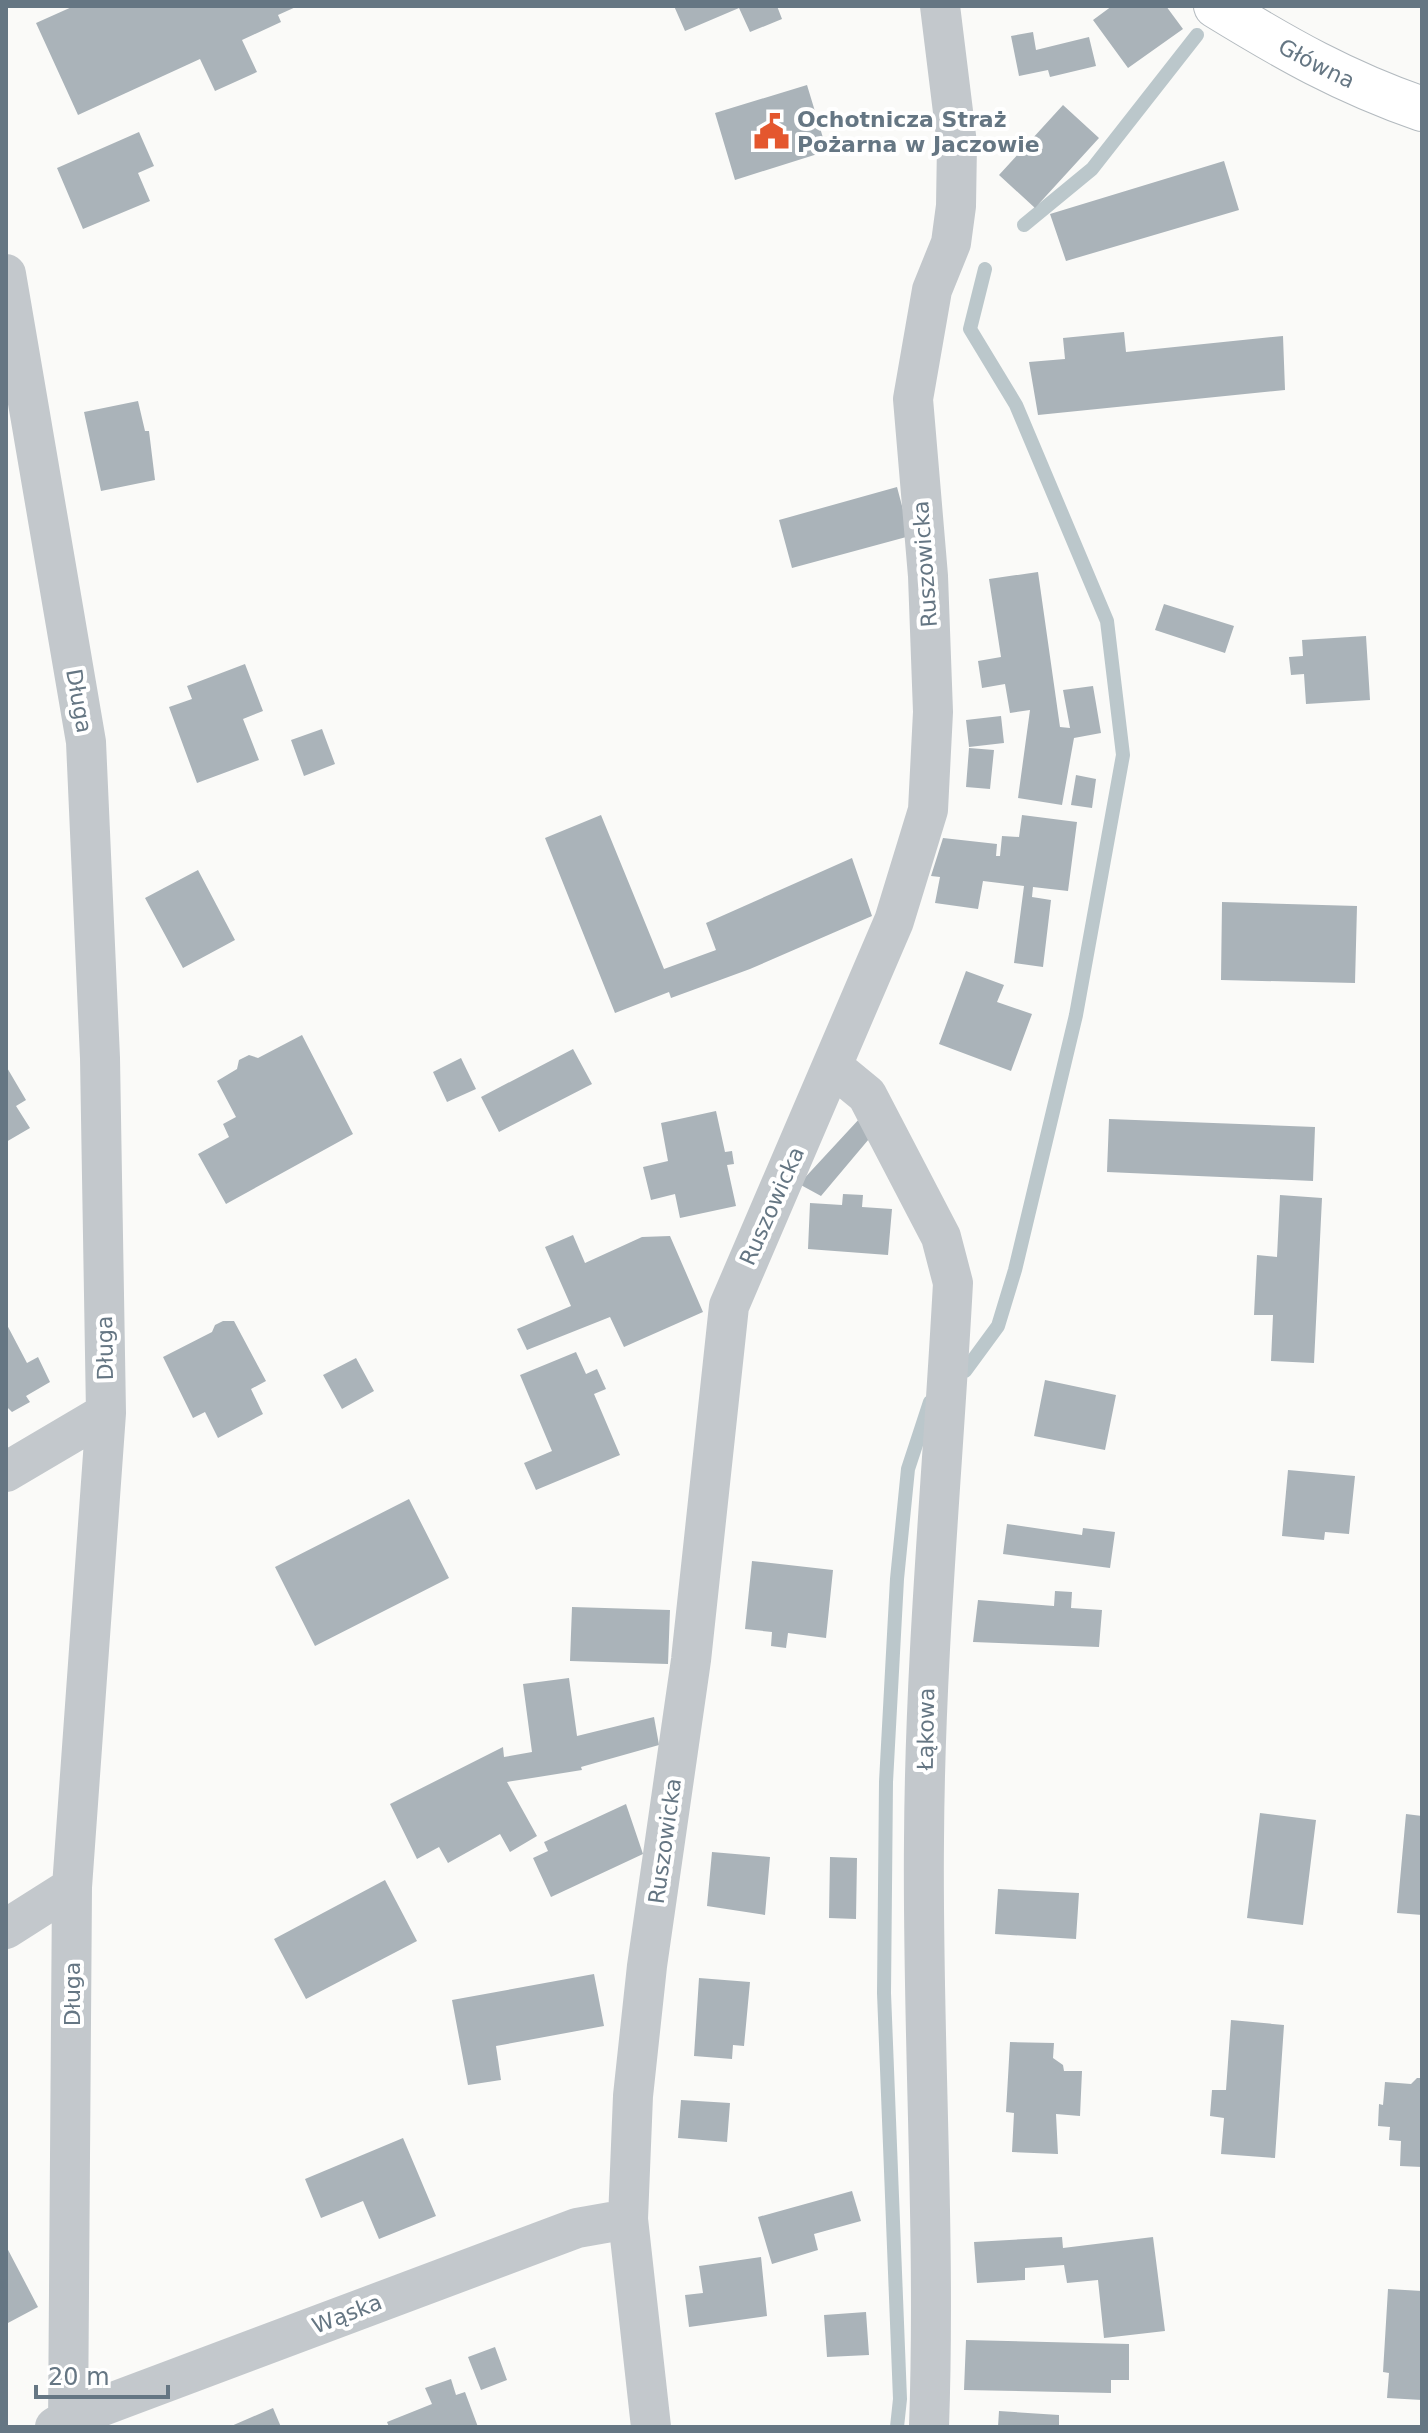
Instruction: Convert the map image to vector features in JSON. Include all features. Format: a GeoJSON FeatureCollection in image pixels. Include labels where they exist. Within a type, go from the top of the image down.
{"type":"FeatureCollection","features":[{"type":"Feature","properties":{"kind":"street","name":"Ruszowicka"},"geometry":{"type":"LineString","coordinates":[[651,2427],[628,2219],[633,2096],[647,1966],[691,1660],[729,1306],[894,921],[928,810],[933,712],[928,576],[913,399],[932,290],[951,243],[956,206],[957,144],[940,6]]}},
{"type":"Feature","properties":{"kind":"street","name":"Główna"},"geometry":{"type":"LineString","coordinates":[[1216,6],[1310,63],[1368,90],[1422,109]]}},
{"type":"Feature","properties":{"kind":"street","name":"Długa"},"geometry":{"type":"LineString","coordinates":[[6,274],[86,742],[100,1058],[106,1413],[72,1887],[64,2424]]}},
{"type":"Feature","properties":{"kind":"street","name":"Łąkowa"},"geometry":{"type":"LineString","coordinates":[[833,1067],[867,1095],[941,1237],[953,1283],[927,1675],[924,1812],[932,2342],[929,2427]]}},
{"type":"Feature","properties":{"kind":"street"},"geometry":{"type":"LineString","coordinates":[[6,1472],[106,1413]]}},
{"type":"Feature","properties":{"kind":"street"},"geometry":{"type":"LineString","coordinates":[[6,1929],[72,1887]]}},
{"type":"Feature","properties":{"kind":"street","name":"Wąska"},"geometry":{"type":"LineString","coordinates":[[64,2424],[577,2228],[628,2219]]}},
{"type":"Feature","properties":{"kind":"building"},"geometry":{"type":"Polygon","coordinates":[[[74,6],[298,6],[278,15],[281,22],[242,40],[257,72],[215,91],[200,59],[78,115],[36,23],[74,6]]]}},
{"type":"Feature","properties":{"kind":"building"},"geometry":{"type":"Polygon","coordinates":[[[674,6],[777,6],[782,19],[750,32],[739,8],[685,31],[674,6]]]}},
{"type":"Feature","properties":{"kind":"building"},"geometry":{"type":"Polygon","coordinates":[[[1112,6],[1166,6],[1183,29],[1128,68],[1093,20],[1112,6]]]}},
{"type":"Feature","properties":{"kind":"building"},"geometry":{"type":"Polygon","coordinates":[[[1033,32],[1036,50],[1089,37],[1096,66],[1050,77],[1048,70],[1019,76],[1011,36],[1033,32]]]}},
{"type":"Feature","properties":{"kind":"building","name":"Ochotnicza Straż Pożarna w Jaczowie"},"geometry":{"type":"Polygon","coordinates":[[[807,85],[827,151],[735,180],[715,113],[807,85]]]}},
{"type":"Feature","properties":{"kind":"building"},"geometry":{"type":"Polygon","coordinates":[[[1063,105],[1099,138],[1035,208],[999,175],[1063,105]]]}},
{"type":"Feature","properties":{"kind":"building"},"geometry":{"type":"Polygon","coordinates":[[[139,132],[154,166],[138,173],[150,201],[83,229],[57,168],[139,132]]]}},
{"type":"Feature","properties":{"kind":"building"},"geometry":{"type":"Polygon","coordinates":[[[1224,161],[1239,210],[1066,261],[1050,214],[1224,161]]]}},
{"type":"Feature","properties":{"kind":"building"},"geometry":{"type":"Polygon","coordinates":[[[1124,332],[1126,352],[1283,336],[1285,390],[1038,415],[1029,362],[1065,359],[1063,338],[1124,332]]]}},
{"type":"Feature","properties":{"kind":"building"},"geometry":{"type":"Polygon","coordinates":[[[138,401],[145,431],[149,431],[155,480],[101,491],[84,412],[138,401]]]}},
{"type":"Feature","properties":{"kind":"building"},"geometry":{"type":"Polygon","coordinates":[[[897,487],[910,536],[792,568],[779,520],[897,487]]]}},
{"type":"Feature","properties":{"kind":"building"},"geometry":{"type":"Polygon","coordinates":[[[1038,572],[1060,727],[1070,728],[1063,690],[1093,686],[1101,733],[1074,738],[1062,805],[1018,798],[1030,710],[1010,713],[1005,684],[982,688],[978,661],[1001,657],[989,579],[1038,572]]]}},
{"type":"Feature","properties":{"kind":"building"},"geometry":{"type":"Polygon","coordinates":[[[1164,604],[1234,626],[1225,653],[1155,630],[1164,604]]]}},
{"type":"Feature","properties":{"kind":"building"},"geometry":{"type":"Polygon","coordinates":[[[1366,636],[1370,700],[1306,704],[1304,674],[1291,675],[1289,657],[1303,656],[1302,640],[1366,636]]]}},
{"type":"Feature","properties":{"kind":"building"},"geometry":{"type":"Polygon","coordinates":[[[245,664],[263,711],[243,719],[259,760],[197,783],[169,707],[192,699],[187,686],[245,664]]]}},
{"type":"Feature","properties":{"kind":"building"},"geometry":{"type":"Polygon","coordinates":[[[1001,716],[1004,743],[969,747],[966,720],[1001,716]]]}},
{"type":"Feature","properties":{"kind":"building"},"geometry":{"type":"Polygon","coordinates":[[[322,729],[335,764],[304,776],[291,740],[322,729]]]}},
{"type":"Feature","properties":{"kind":"building"},"geometry":{"type":"Polygon","coordinates":[[[969,748],[994,750],[990,789],[966,787],[969,748]]]}},
{"type":"Feature","properties":{"kind":"building"},"geometry":{"type":"Polygon","coordinates":[[[1076,775],[1096,779],[1092,808],[1071,805],[1076,775]]]}},
{"type":"Feature","properties":{"kind":"building"},"geometry":{"type":"Polygon","coordinates":[[[601,815],[664,969],[716,950],[706,923],[852,858],[872,916],[750,969],[671,998],[669,992],[615,1013],[545,838],[601,815]]]}},
{"type":"Feature","properties":{"kind":"building"},"geometry":{"type":"Polygon","coordinates":[[[1022,815],[1077,822],[1068,891],[1033,887],[1032,897],[1051,900],[1043,967],[1014,963],[1024,886],[983,881],[978,909],[935,903],[940,877],[931,876],[943,838],[997,844],[996,856],[1000,856],[1002,836],[1019,837],[1022,815]]]}},
{"type":"Feature","properties":{"kind":"building"},"geometry":{"type":"Polygon","coordinates":[[[198,870],[235,940],[183,968],[145,898],[198,870]]]}},
{"type":"Feature","properties":{"kind":"building"},"geometry":{"type":"Polygon","coordinates":[[[1222,902],[1357,906],[1355,983],[1221,980],[1222,902]]]}},
{"type":"Feature","properties":{"kind":"building"},"geometry":{"type":"Polygon","coordinates":[[[966,971],[1004,985],[997,1002],[1032,1014],[1011,1071],[939,1044],[966,971]]]}},
{"type":"Feature","properties":{"kind":"building"},"geometry":{"type":"Polygon","coordinates":[[[302,1035],[353,1134],[226,1204],[198,1154],[229,1137],[223,1124],[236,1117],[217,1081],[237,1069],[239,1060],[249,1055],[258,1058],[302,1035]]]}},
{"type":"Feature","properties":{"kind":"building"},"geometry":{"type":"Polygon","coordinates":[[[573,1049],[592,1084],[499,1132],[481,1097],[573,1049]]]}},
{"type":"Feature","properties":{"kind":"building"},"geometry":{"type":"Polygon","coordinates":[[[461,1058],[476,1089],[447,1102],[433,1072],[461,1058]]]}},
{"type":"Feature","properties":{"kind":"building"},"geometry":{"type":"Polygon","coordinates":[[[6,1066],[26,1100],[16,1106],[30,1128],[6,1142],[6,1066]]]}},
{"type":"Feature","properties":{"kind":"building"},"geometry":{"type":"Polygon","coordinates":[[[716,1111],[725,1152],[732,1151],[734,1164],[727,1165],[736,1206],[680,1218],[675,1194],[651,1200],[643,1167],[668,1161],[661,1123],[716,1111]]]}},
{"type":"Feature","properties":{"kind":"building"},"geometry":{"type":"Polygon","coordinates":[[[861,1117],[874,1133],[821,1196],[799,1184],[861,1117]]]}},
{"type":"Feature","properties":{"kind":"building"},"geometry":{"type":"Polygon","coordinates":[[[1109,1119],[1315,1127],[1313,1181],[1107,1172],[1109,1119]]]}},
{"type":"Feature","properties":{"kind":"building"},"geometry":{"type":"Polygon","coordinates":[[[843,1194],[863,1195],[862,1207],[892,1209],[888,1255],[808,1249],[810,1203],[842,1205],[843,1194]]]}},
{"type":"Feature","properties":{"kind":"building"},"geometry":{"type":"Polygon","coordinates":[[[1280,1195],[1322,1198],[1314,1363],[1271,1361],[1273,1315],[1254,1315],[1257,1255],[1277,1257],[1280,1195]]]}},
{"type":"Feature","properties":{"kind":"building"},"geometry":{"type":"Polygon","coordinates":[[[573,1235],[585,1263],[642,1237],[670,1236],[703,1312],[624,1347],[610,1317],[527,1350],[517,1329],[571,1306],[545,1247],[573,1235]]]}},
{"type":"Feature","properties":{"kind":"building"},"geometry":{"type":"Polygon","coordinates":[[[234,1321],[266,1381],[251,1389],[263,1414],[218,1438],[205,1412],[193,1418],[163,1357],[212,1332],[215,1325],[234,1321]]]}},
{"type":"Feature","properties":{"kind":"building"},"geometry":{"type":"Polygon","coordinates":[[[6,1323],[27,1363],[38,1357],[50,1382],[26,1396],[30,1402],[12,1412],[6,1406],[6,1323]]]}},
{"type":"Feature","properties":{"kind":"building"},"geometry":{"type":"Polygon","coordinates":[[[576,1352],[586,1374],[597,1369],[606,1389],[594,1394],[620,1455],[536,1490],[524,1463],[552,1451],[520,1375],[576,1352]]]}},
{"type":"Feature","properties":{"kind":"building"},"geometry":{"type":"Polygon","coordinates":[[[356,1358],[374,1391],[342,1409],[323,1375],[356,1358]]]}},
{"type":"Feature","properties":{"kind":"building"},"geometry":{"type":"Polygon","coordinates":[[[1045,1380],[1116,1395],[1105,1450],[1034,1436],[1045,1380]]]}},
{"type":"Feature","properties":{"kind":"building"},"geometry":{"type":"Polygon","coordinates":[[[1288,1470],[1355,1476],[1349,1534],[1325,1532],[1324,1540],[1282,1536],[1288,1470]]]}},
{"type":"Feature","properties":{"kind":"building"},"geometry":{"type":"Polygon","coordinates":[[[409,1499],[449,1578],[315,1646],[275,1567],[409,1499]]]}},
{"type":"Feature","properties":{"kind":"building"},"geometry":{"type":"Polygon","coordinates":[[[1007,1524],[1082,1535],[1083,1528],[1115,1532],[1110,1568],[1003,1554],[1007,1524]]]}},
{"type":"Feature","properties":{"kind":"building"},"geometry":{"type":"Polygon","coordinates":[[[752,1561],[833,1570],[826,1638],[788,1633],[786,1648],[771,1646],[772,1632],[745,1629],[752,1561]]]}},
{"type":"Feature","properties":{"kind":"building"},"geometry":{"type":"Polygon","coordinates":[[[1055,1591],[1072,1592],[1071,1608],[1102,1610],[1099,1647],[973,1642],[978,1600],[1054,1606],[1055,1591]]]}},
{"type":"Feature","properties":{"kind":"building"},"geometry":{"type":"Polygon","coordinates":[[[572,1607],[670,1610],[668,1664],[570,1661],[572,1607]]]}},
{"type":"Feature","properties":{"kind":"building"},"geometry":{"type":"Polygon","coordinates":[[[569,1678],[577,1736],[654,1717],[659,1745],[581,1767],[582,1770],[507,1782],[537,1836],[510,1852],[500,1834],[448,1863],[439,1847],[417,1859],[390,1804],[503,1747],[504,1757],[532,1752],[523,1684],[569,1678]]]}},
{"type":"Feature","properties":{"kind":"building"},"geometry":{"type":"Polygon","coordinates":[[[626,1804],[643,1854],[551,1897],[533,1858],[548,1851],[544,1842],[626,1804]]]}},
{"type":"Feature","properties":{"kind":"building"},"geometry":{"type":"Polygon","coordinates":[[[1260,1813],[1316,1820],[1303,1925],[1247,1918],[1260,1813]]]}},
{"type":"Feature","properties":{"kind":"building"},"geometry":{"type":"Polygon","coordinates":[[[1406,1814],[1422,1816],[1422,1915],[1397,1913],[1406,1814]]]}},
{"type":"Feature","properties":{"kind":"building"},"geometry":{"type":"Polygon","coordinates":[[[712,1852],[770,1857],[765,1915],[707,1906],[712,1852]]]}},
{"type":"Feature","properties":{"kind":"building"},"geometry":{"type":"Polygon","coordinates":[[[830,1857],[857,1858],[856,1919],[829,1918],[830,1857]]]}},
{"type":"Feature","properties":{"kind":"building"},"geometry":{"type":"Polygon","coordinates":[[[385,1880],[417,1941],[306,1999],[274,1939],[385,1880]]]}},
{"type":"Feature","properties":{"kind":"building"},"geometry":{"type":"Polygon","coordinates":[[[998,1889],[1079,1893],[1076,1939],[995,1934],[998,1889]]]}},
{"type":"Feature","properties":{"kind":"building"},"geometry":{"type":"Polygon","coordinates":[[[594,1974],[604,2026],[496,2046],[501,2080],[468,2085],[452,2000],[594,1974]]]}},
{"type":"Feature","properties":{"kind":"building"},"geometry":{"type":"Polygon","coordinates":[[[699,1978],[750,1982],[744,2046],[733,2045],[732,2059],[694,2056],[699,1978]]]}},
{"type":"Feature","properties":{"kind":"building"},"geometry":{"type":"Polygon","coordinates":[[[1231,2020],[1284,2025],[1275,2158],[1221,2154],[1224,2118],[1210,2116],[1212,2090],[1226,2090],[1231,2020]]]}},
{"type":"Feature","properties":{"kind":"building"},"geometry":{"type":"Polygon","coordinates":[[[1010,2042],[1054,2043],[1053,2058],[1063,2065],[1064,2071],[1082,2071],[1080,2116],[1056,2114],[1058,2154],[1012,2152],[1014,2113],[1006,2112],[1010,2042]]]}},
{"type":"Feature","properties":{"kind":"building"},"geometry":{"type":"Polygon","coordinates":[[[1422,2078],[1422,2167],[1400,2166],[1401,2141],[1389,2140],[1390,2127],[1378,2126],[1379,2104],[1383,2105],[1385,2082],[1411,2084],[1422,2078]]]}},
{"type":"Feature","properties":{"kind":"building"},"geometry":{"type":"Polygon","coordinates":[[[681,2100],[730,2103],[727,2142],[678,2138],[681,2100]]]}},
{"type":"Feature","properties":{"kind":"building"},"geometry":{"type":"Polygon","coordinates":[[[403,2138],[436,2216],[379,2239],[363,2201],[321,2218],[305,2179],[403,2138]]]}},
{"type":"Feature","properties":{"kind":"building"},"geometry":{"type":"Polygon","coordinates":[[[852,2191],[861,2221],[814,2234],[818,2250],[772,2264],[758,2217],[852,2191]]]}},
{"type":"Feature","properties":{"kind":"building"},"geometry":{"type":"Polygon","coordinates":[[[1062,2237],[1063,2248],[1153,2237],[1165,2331],[1104,2338],[1098,2280],[1067,2283],[1064,2265],[1025,2268],[1025,2280],[977,2283],[974,2242],[1062,2237]]]}},
{"type":"Feature","properties":{"kind":"building"},"geometry":{"type":"Polygon","coordinates":[[[6,2246],[38,2307],[6,2324],[6,2246]]]}},
{"type":"Feature","properties":{"kind":"building"},"geometry":{"type":"Polygon","coordinates":[[[761,2257],[767,2316],[689,2327],[685,2295],[703,2293],[699,2266],[761,2257]]]}},
{"type":"Feature","properties":{"kind":"building"},"geometry":{"type":"Polygon","coordinates":[[[1388,2289],[1422,2291],[1422,2400],[1387,2398],[1389,2373],[1383,2372],[1388,2289]]]}},
{"type":"Feature","properties":{"kind":"building"},"geometry":{"type":"Polygon","coordinates":[[[866,2312],[869,2355],[827,2357],[824,2315],[866,2312]]]}},
{"type":"Feature","properties":{"kind":"building"},"geometry":{"type":"Polygon","coordinates":[[[966,2340],[1129,2344],[1129,2380],[1111,2380],[1111,2393],[964,2390],[966,2340]]]}},
{"type":"Feature","properties":{"kind":"building"},"geometry":{"type":"Polygon","coordinates":[[[495,2347],[507,2380],[481,2390],[468,2357],[495,2347]]]}},
{"type":"Feature","properties":{"kind":"building"},"geometry":{"type":"Polygon","coordinates":[[[451,2379],[456,2395],[465,2392],[478,2427],[389,2427],[387,2422],[432,2404],[425,2388],[451,2379]]]}},
{"type":"Feature","properties":{"kind":"building"},"geometry":{"type":"Polygon","coordinates":[[[273,2408],[281,2427],[229,2427],[273,2408]]]}},
{"type":"Feature","properties":{"kind":"building"},"geometry":{"type":"Polygon","coordinates":[[[999,2411],[1059,2415],[1059,2427],[998,2427],[999,2411]]]}},
{"type":"Feature","properties":{"kind":"waterway"},"geometry":{"type":"LineString","coordinates":[[1024,225],[1092,169],[1197,35]]}},
{"type":"Feature","properties":{"kind":"waterway"},"geometry":{"type":"LineString","coordinates":[[965,1371],[998,1326],[1015,1270],[1076,1015],[1123,755],[1107,621],[1016,405],[970,329],[985,269]]}},
{"type":"Feature","properties":{"kind":"waterway"},"geometry":{"type":"LineString","coordinates":[[897,2427],[900,2399],[884,1993],[886,1782],[897,1579],[908,1469],[930,1402]]}},
{"type":"Feature","properties":{"kind":"place","name":"Ochotnicza Straż Pożarna w Jaczowie"},"geometry":{"type":"Point","coordinates":[771,132]}}]}
